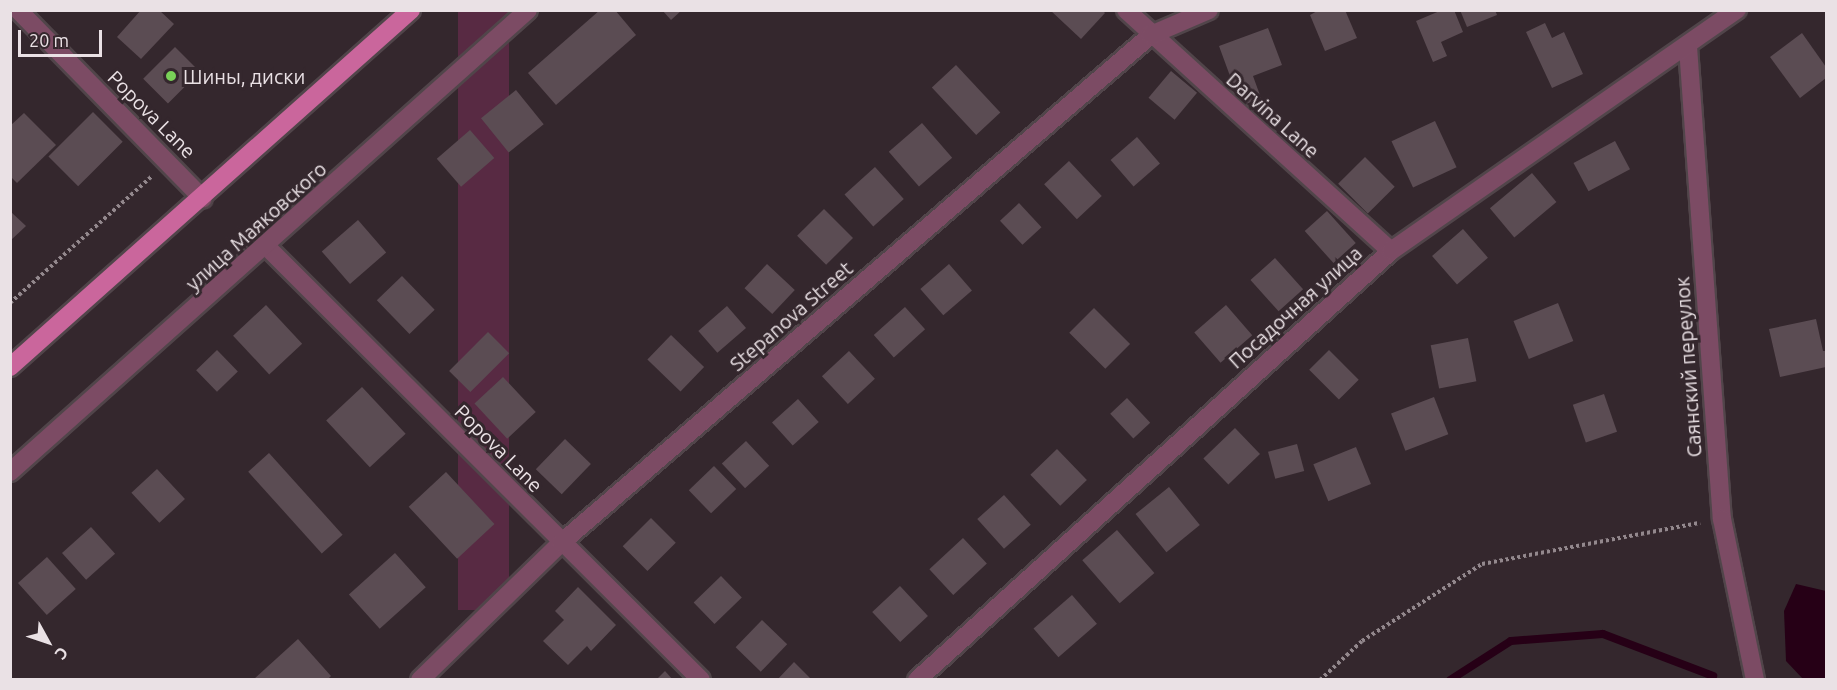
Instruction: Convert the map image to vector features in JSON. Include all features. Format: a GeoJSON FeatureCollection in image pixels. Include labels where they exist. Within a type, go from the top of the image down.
{"type":"FeatureCollection","features":[{"type":"Feature","properties":{"kind":"main road"},"geometry":{"type":"LineString","coordinates":[[10,367],[203,199],[411,10]]}},
{"type":"Feature","properties":{"kind":"street","name":"Popova Lane"},"geometry":{"type":"LineString","coordinates":[[18,10],[203,199]]}},
{"type":"Feature","properties":{"kind":"street","name":"улица Маяковского"},"geometry":{"type":"LineString","coordinates":[[10,472],[267,247],[528,10]]}},
{"type":"Feature","properties":{"kind":"street","name":"Darvina Lane"},"geometry":{"type":"LineString","coordinates":[[1126,10],[1391,251]]}},
{"type":"Feature","properties":{"kind":"street","name":"Stepanova Street"},"geometry":{"type":"LineString","coordinates":[[420,680],[561,543],[1151,35],[1209,10]]}},
{"type":"Feature","properties":{"kind":"street","name":"Посадочная улица"},"geometry":{"type":"LineString","coordinates":[[917,680],[1391,251],[1688,47],[1737,10]]}},
{"type":"Feature","properties":{"kind":"street","name":"Саянский переулок"},"geometry":{"type":"LineString","coordinates":[[1688,47],[1722,519],[1755,680]]}},
{"type":"Feature","properties":{"kind":"street","name":"Popova Lane"},"geometry":{"type":"LineString","coordinates":[[267,247],[561,543],[701,680]]}},
{"type":"Feature","properties":{"kind":"path"},"geometry":{"type":"LineString","coordinates":[[10,303],[168,162]]}},
{"type":"Feature","properties":{"kind":"path"},"geometry":{"type":"LineString","coordinates":[[1320,680],[1362,640],[1482,564],[1722,519]]}},
{"type":"Feature","properties":{"kind":"shaded area"},"geometry":{"type":"Polygon","coordinates":[[[458,11],[509,11],[509,610],[458,610],[458,11]]]}},
{"type":"Feature","properties":{"kind":"shaded area"},"geometry":{"type":"Polygon","coordinates":[[[1796,584],[1826,591],[1826,679],[1803,679],[1786,661],[1784,611],[1796,584]]]}},
{"type":"Feature","properties":{"kind":"building"},"geometry":{"type":"Polygon","coordinates":[[[141,10],[159,10],[174,24],[141,59],[117,37],[141,10]]]}},
{"type":"Feature","properties":{"kind":"building"},"geometry":{"type":"Polygon","coordinates":[[[600,10],[615,10],[636,35],[556,105],[528,73],[600,10]]]}},
{"type":"Feature","properties":{"kind":"building"},"geometry":{"type":"Polygon","coordinates":[[[662,10],[682,10],[671,20],[662,10]]]}},
{"type":"Feature","properties":{"kind":"building"},"geometry":{"type":"Polygon","coordinates":[[[1050,10],[1102,10],[1105,13],[1081,39],[1050,10]]]}},
{"type":"Feature","properties":{"kind":"building"},"geometry":{"type":"Polygon","coordinates":[[[1319,10],[1345,10],[1357,38],[1325,51],[1310,15],[1319,10]]]}},
{"type":"Feature","properties":{"kind":"building"},"geometry":{"type":"Polygon","coordinates":[[[1442,10],[1454,10],[1463,32],[1441,42],[1447,56],[1433,62],[1416,21],[1442,10]]]}},
{"type":"Feature","properties":{"kind":"building"},"geometry":{"type":"Polygon","coordinates":[[[1460,10],[1495,10],[1497,15],[1467,27],[1460,10]]]}},
{"type":"Feature","properties":{"kind":"building"},"geometry":{"type":"Polygon","coordinates":[[[1545,23],[1552,38],[1564,32],[1583,74],[1552,88],[1526,32],[1545,23]]]}},
{"type":"Feature","properties":{"kind":"building"},"geometry":{"type":"Polygon","coordinates":[[[1268,28],[1282,65],[1253,76],[1261,98],[1241,106],[1219,46],[1268,28]]]}},
{"type":"Feature","properties":{"kind":"building"},"geometry":{"type":"Polygon","coordinates":[[[1802,33],[1826,67],[1826,78],[1800,98],[1770,57],[1802,33]]]}},
{"type":"Feature","properties":{"kind":"building","name":"Шины, диски"},"geometry":{"type":"Polygon","coordinates":[[[175,47],[200,72],[168,104],[143,79],[175,47]]]}},
{"type":"Feature","properties":{"kind":"building"},"geometry":{"type":"Polygon","coordinates":[[[956,65],[1000,113],[976,135],[932,88],[956,65]]]}},
{"type":"Feature","properties":{"kind":"building"},"geometry":{"type":"Polygon","coordinates":[[[1171,71],[1197,93],[1175,120],[1149,98],[1171,71]]]}},
{"type":"Feature","properties":{"kind":"building"},"geometry":{"type":"Polygon","coordinates":[[[516,90],[544,124],[509,153],[481,118],[516,90]]]}},
{"type":"Feature","properties":{"kind":"building"},"geometry":{"type":"Polygon","coordinates":[[[93,112],[123,142],[78,186],[48,157],[93,112]]]}},
{"type":"Feature","properties":{"kind":"building"},"geometry":{"type":"Polygon","coordinates":[[[24,113],[56,145],[17,183],[10,176],[10,126],[24,113]]]}},
{"type":"Feature","properties":{"kind":"building"},"geometry":{"type":"Polygon","coordinates":[[[1435,121],[1457,167],[1413,188],[1391,141],[1435,121]]]}},
{"type":"Feature","properties":{"kind":"building"},"geometry":{"type":"Polygon","coordinates":[[[922,123],[952,158],[919,187],[889,152],[922,123]]]}},
{"type":"Feature","properties":{"kind":"building"},"geometry":{"type":"Polygon","coordinates":[[[470,130],[494,158],[461,187],[437,159],[470,130]]]}},
{"type":"Feature","properties":{"kind":"building"},"geometry":{"type":"Polygon","coordinates":[[[1137,137],[1160,163],[1134,186],[1111,160],[1137,137]]]}},
{"type":"Feature","properties":{"kind":"building"},"geometry":{"type":"Polygon","coordinates":[[[1615,141],[1630,169],[1589,191],[1574,163],[1615,141]]]}},
{"type":"Feature","properties":{"kind":"building"},"geometry":{"type":"Polygon","coordinates":[[[1365,157],[1395,187],[1368,214],[1338,184],[1365,157]]]}},
{"type":"Feature","properties":{"kind":"building"},"geometry":{"type":"Polygon","coordinates":[[[1069,161],[1102,196],[1077,219],[1044,184],[1069,161]]]}},
{"type":"Feature","properties":{"kind":"building"},"geometry":{"type":"Polygon","coordinates":[[[875,167],[904,199],[873,226],[845,194],[875,167]]]}},
{"type":"Feature","properties":{"kind":"building"},"geometry":{"type":"Polygon","coordinates":[[[1532,173],[1556,202],[1514,237],[1490,208],[1532,173]]]}},
{"type":"Feature","properties":{"kind":"building"},"geometry":{"type":"Polygon","coordinates":[[[1019,203],[1042,227],[1022,245],[1000,221],[1019,203]]]}},
{"type":"Feature","properties":{"kind":"building"},"geometry":{"type":"Polygon","coordinates":[[[824,209],[853,238],[826,265],[797,236],[824,209]]]}},
{"type":"Feature","properties":{"kind":"building"},"geometry":{"type":"Polygon","coordinates":[[[10,211],[26,226],[10,241],[10,211]]]}},
{"type":"Feature","properties":{"kind":"building"},"geometry":{"type":"Polygon","coordinates":[[[1327,211],[1356,243],[1333,263],[1305,231],[1327,211]]]}},
{"type":"Feature","properties":{"kind":"building"},"geometry":{"type":"Polygon","coordinates":[[[358,220],[386,252],[350,284],[322,251],[358,220]]]}},
{"type":"Feature","properties":{"kind":"building"},"geometry":{"type":"Polygon","coordinates":[[[1463,229],[1488,258],[1457,285],[1432,256],[1463,229]]]}},
{"type":"Feature","properties":{"kind":"building"},"geometry":{"type":"Polygon","coordinates":[[[1275,258],[1303,289],[1279,311],[1250,280],[1275,258]]]}},
{"type":"Feature","properties":{"kind":"building"},"geometry":{"type":"Polygon","coordinates":[[[767,264],[795,290],[772,314],[744,288],[767,264]]]}},
{"type":"Feature","properties":{"kind":"building"},"geometry":{"type":"Polygon","coordinates":[[[949,264],[972,290],[943,315],[920,289],[949,264]]]}},
{"type":"Feature","properties":{"kind":"building"},"geometry":{"type":"Polygon","coordinates":[[[402,276],[435,310],[409,334],[377,300],[402,276]]]}},
{"type":"Feature","properties":{"kind":"building"},"geometry":{"type":"Polygon","coordinates":[[[1558,303],[1573,341],[1529,359],[1513,321],[1558,303]]]}},
{"type":"Feature","properties":{"kind":"building"},"geometry":{"type":"Polygon","coordinates":[[[266,305],[302,344],[269,374],[233,336],[266,305]]]}},
{"type":"Feature","properties":{"kind":"building"},"geometry":{"type":"Polygon","coordinates":[[[1226,305],[1252,335],[1221,363],[1194,333],[1226,305]]]}},
{"type":"Feature","properties":{"kind":"building"},"geometry":{"type":"Polygon","coordinates":[[[727,306],[746,328],[717,353],[698,331],[727,306]]]}},
{"type":"Feature","properties":{"kind":"building"},"geometry":{"type":"Polygon","coordinates":[[[905,307],[925,329],[894,357],[874,335],[905,307]]]}},
{"type":"Feature","properties":{"kind":"building"},"geometry":{"type":"Polygon","coordinates":[[[1094,308],[1130,344],[1105,369],[1069,333],[1094,308]]]}},
{"type":"Feature","properties":{"kind":"building"},"geometry":{"type":"Polygon","coordinates":[[[1816,319],[1823,351],[1826,351],[1826,367],[1780,377],[1769,329],[1816,319]]]}},
{"type":"Feature","properties":{"kind":"building"},"geometry":{"type":"Polygon","coordinates":[[[488,332],[509,353],[470,392],[449,371],[488,332]]]}},
{"type":"Feature","properties":{"kind":"building"},"geometry":{"type":"Polygon","coordinates":[[[671,335],[704,367],[680,391],[647,359],[671,335]]]}},
{"type":"Feature","properties":{"kind":"building"},"geometry":{"type":"Polygon","coordinates":[[[1468,338],[1476,381],[1439,388],[1431,345],[1468,338]]]}},
{"type":"Feature","properties":{"kind":"building"},"geometry":{"type":"Polygon","coordinates":[[[217,350],[238,372],[217,392],[196,370],[217,350]]]}},
{"type":"Feature","properties":{"kind":"building"},"geometry":{"type":"Polygon","coordinates":[[[1329,350],[1359,380],[1339,399],[1309,370],[1329,350]]]}},
{"type":"Feature","properties":{"kind":"building"},"geometry":{"type":"Polygon","coordinates":[[[849,351],[875,379],[848,404],[822,376],[849,351]]]}},
{"type":"Feature","properties":{"kind":"building"},"geometry":{"type":"Polygon","coordinates":[[[503,377],[536,412],[507,439],[474,404],[503,377]]]}},
{"type":"Feature","properties":{"kind":"building"},"geometry":{"type":"Polygon","coordinates":[[[362,387],[406,434],[370,467],[326,420],[362,387]]]}},
{"type":"Feature","properties":{"kind":"building"},"geometry":{"type":"Polygon","coordinates":[[[1604,394],[1617,432],[1586,443],[1573,405],[1604,394]]]}},
{"type":"Feature","properties":{"kind":"building"},"geometry":{"type":"Polygon","coordinates":[[[1434,397],[1448,434],[1405,451],[1391,413],[1434,397]]]}},
{"type":"Feature","properties":{"kind":"building"},"geometry":{"type":"Polygon","coordinates":[[[1127,398],[1150,423],[1133,439],[1110,414],[1127,398]]]}},
{"type":"Feature","properties":{"kind":"building"},"geometry":{"type":"Polygon","coordinates":[[[798,399],[819,422],[793,445],[772,422],[798,399]]]}},
{"type":"Feature","properties":{"kind":"building"},"geometry":{"type":"Polygon","coordinates":[[[1235,428],[1260,454],[1228,484],[1203,459],[1235,428]]]}},
{"type":"Feature","properties":{"kind":"building"},"geometry":{"type":"Polygon","coordinates":[[[565,439],[591,464],[562,494],[536,469],[565,439]]]}},
{"type":"Feature","properties":{"kind":"building"},"geometry":{"type":"Polygon","coordinates":[[[746,441],[769,466],[745,488],[722,464],[746,441]]]}},
{"type":"Feature","properties":{"kind":"building"},"geometry":{"type":"Polygon","coordinates":[[[1297,444],[1304,471],[1275,479],[1268,452],[1297,444]]]}},
{"type":"Feature","properties":{"kind":"building"},"geometry":{"type":"Polygon","coordinates":[[[1356,447],[1371,484],[1328,501],[1313,464],[1356,447]]]}},
{"type":"Feature","properties":{"kind":"building"},"geometry":{"type":"Polygon","coordinates":[[[1057,449],[1087,480],[1060,506],[1030,475],[1057,449]]]}},
{"type":"Feature","properties":{"kind":"building"},"geometry":{"type":"Polygon","coordinates":[[[269,453],[343,535],[322,553],[248,472],[269,453]]]}},
{"type":"Feature","properties":{"kind":"building"},"geometry":{"type":"Polygon","coordinates":[[[714,466],[736,489],[711,513],[689,490],[714,466]]]}},
{"type":"Feature","properties":{"kind":"building"},"geometry":{"type":"Polygon","coordinates":[[[157,469],[185,499],[159,523],[131,493],[157,469]]]}},
{"type":"Feature","properties":{"kind":"building"},"geometry":{"type":"Polygon","coordinates":[[[446,472],[494,524],[457,559],[409,507],[446,472]]]}},
{"type":"Feature","properties":{"kind":"building"},"geometry":{"type":"Polygon","coordinates":[[[1169,487],[1200,525],[1166,552],[1136,514],[1169,487]]]}},
{"type":"Feature","properties":{"kind":"building"},"geometry":{"type":"Polygon","coordinates":[[[1004,495],[1031,525],[1004,549],[977,519],[1004,495]]]}},
{"type":"Feature","properties":{"kind":"building"},"geometry":{"type":"Polygon","coordinates":[[[651,518],[676,543],[647,571],[623,546],[651,518]]]}},
{"type":"Feature","properties":{"kind":"building"},"geometry":{"type":"Polygon","coordinates":[[[91,527],[115,554],[86,580],[62,553],[91,527]]]}},
{"type":"Feature","properties":{"kind":"building"},"geometry":{"type":"Polygon","coordinates":[[[1117,530],[1154,573],[1120,603],[1082,560],[1117,530]]]}},
{"type":"Feature","properties":{"kind":"building"},"geometry":{"type":"Polygon","coordinates":[[[963,538],[987,564],[953,595],[929,569],[963,538]]]}},
{"type":"Feature","properties":{"kind":"building"},"geometry":{"type":"Polygon","coordinates":[[[395,553],[426,587],[380,629],[349,594],[395,553]]]}},
{"type":"Feature","properties":{"kind":"building"},"geometry":{"type":"Polygon","coordinates":[[[47,557],[76,589],[47,615],[18,583],[47,557]]]}},
{"type":"Feature","properties":{"kind":"building"},"geometry":{"type":"Polygon","coordinates":[[[721,576],[742,598],[715,624],[694,602],[721,576]]]}},
{"type":"Feature","properties":{"kind":"building"},"geometry":{"type":"Polygon","coordinates":[[[900,586],[928,616],[900,642],[872,612],[900,586]]]}},
{"type":"Feature","properties":{"kind":"building"},"geometry":{"type":"Polygon","coordinates":[[[578,587],[616,625],[591,651],[587,646],[568,665],[543,641],[564,620],[555,611],[578,587]]]}},
{"type":"Feature","properties":{"kind":"building"},"geometry":{"type":"Polygon","coordinates":[[[1072,595],[1097,624],[1058,657],[1034,628],[1072,595]]]}},
{"type":"Feature","properties":{"kind":"building"},"geometry":{"type":"Polygon","coordinates":[[[762,620],[787,644],[761,672],[736,647],[762,620]]]}},
{"type":"Feature","properties":{"kind":"building"},"geometry":{"type":"Polygon","coordinates":[[[298,639],[331,676],[327,680],[253,680],[298,639]]]}},
{"type":"Feature","properties":{"kind":"building"},"geometry":{"type":"Polygon","coordinates":[[[794,662],[812,680],[777,680],[794,662]]]}},
{"type":"Feature","properties":{"kind":"building"},"geometry":{"type":"Polygon","coordinates":[[[665,671],[673,680],[656,680],[665,671]]]}},
{"type":"Feature","properties":{"kind":"waterway"},"geometry":{"type":"LineString","coordinates":[[1450,680],[1511,641],[1603,634],[1713,676]]}},
{"type":"Feature","properties":{"kind":"place","name":"Шины, диски"},"geometry":{"type":"Point","coordinates":[171,76]}}]}
